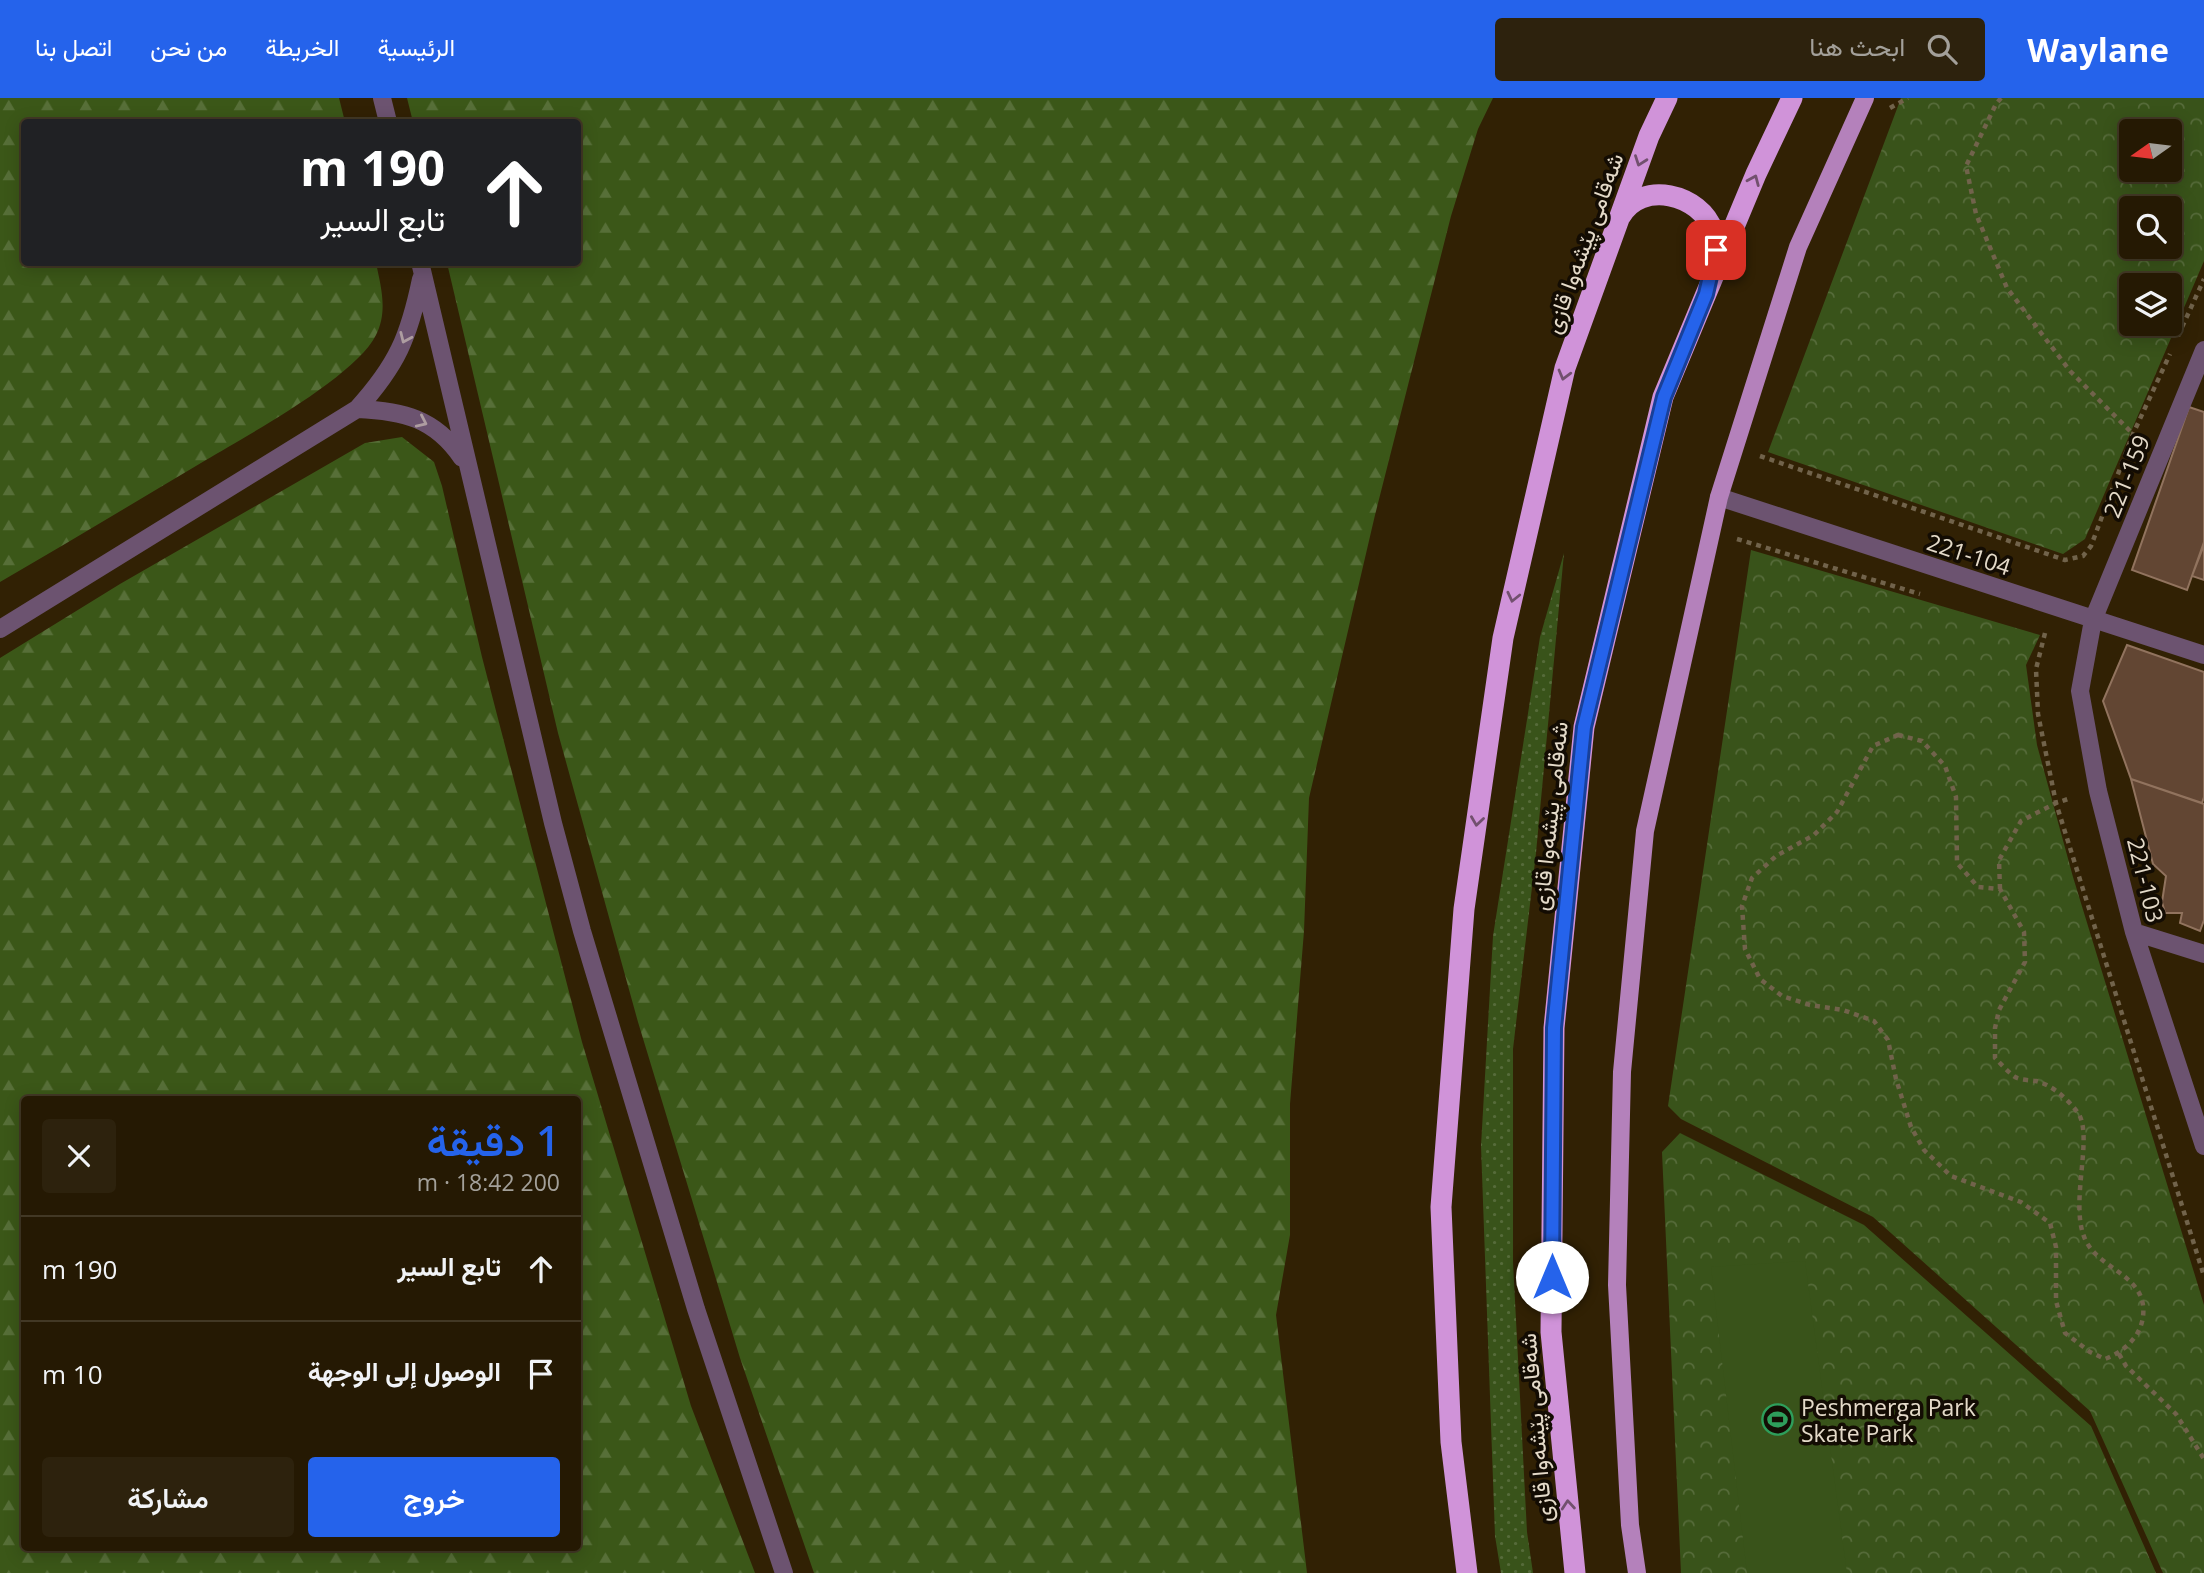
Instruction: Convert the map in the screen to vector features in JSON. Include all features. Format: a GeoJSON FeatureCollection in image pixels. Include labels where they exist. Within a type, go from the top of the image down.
{"type":"FeatureCollection","features":[{"type":"Feature","properties":{"kind":"highway","name":"شەقامی پێشەوا قازی"},"geometry":{"type":"LineString","coordinates":[[1467,1573],[1451,1442],[1441,1207],[1464,909],[1503,638],[1565,368],[1649,136],[1667,98]]}},
{"type":"Feature","properties":{"kind":"highway","name":"شەقامی پێشەوا قازی"},"geometry":{"type":"LineString","coordinates":[[1574,1573],[1551,1332],[1553,1056],[1584,727],[1664,397],[1756,174],[1792,98]]}},
{"type":"Feature","properties":{"kind":"highway"},"geometry":{"type":"LineString","coordinates":[[1619,219],[1623,211],[1638,200],[1656,195],[1674,196],[1691,203],[1704,215],[1713,231],[1716,250],[1706,294]]}},
{"type":"Feature","properties":{"kind":"main road"},"geometry":{"type":"LineString","coordinates":[[1637,1573],[1630,1525],[1617,1285],[1622,1072],[1646,831],[1719,497],[1798,247],[1865,98]]}},
{"type":"Feature","properties":{"kind":"street"},"geometry":{"type":"LineString","coordinates":[[382,98],[387,119]]}},
{"type":"Feature","properties":{"kind":"street"},"geometry":{"type":"LineString","coordinates":[[0,629],[357,409],[386,375],[397,357],[412,321],[421,267]]}},
{"type":"Feature","properties":{"kind":"street"},"geometry":{"type":"LineString","coordinates":[[421,267],[582,932],[696,1309],[784,1573]]}},
{"type":"Feature","properties":{"kind":"street","name":"221-159"},"geometry":{"type":"LineString","coordinates":[[2093,621],[2204,350]]}},
{"type":"Feature","properties":{"kind":"street"},"geometry":{"type":"LineString","coordinates":[[357,409],[401,414],[435,428],[447,437],[469,468]]}},
{"type":"Feature","properties":{"kind":"street","name":"221-104"},"geometry":{"type":"LineString","coordinates":[[1719,497],[2204,655]]}},
{"type":"Feature","properties":{"kind":"street","name":"221-103"},"geometry":{"type":"LineString","coordinates":[[2093,621],[2080,691],[2098,791],[2134,932],[2204,1146]]}},
{"type":"Feature","properties":{"kind":"street"},"geometry":{"type":"LineString","coordinates":[[2134,932],[2204,954]]}},
{"type":"Feature","properties":{"kind":"path"},"geometry":{"type":"LineString","coordinates":[[1883,112],[1908,98]]}},
{"type":"Feature","properties":{"kind":"path"},"geometry":{"type":"LineString","coordinates":[[2001,98],[1966,166],[1976,214],[2007,288],[2070,372],[2133,434]]}},
{"type":"Feature","properties":{"kind":"path"},"geometry":{"type":"LineString","coordinates":[[2177,338],[2204,279]]}},
{"type":"Feature","properties":{"kind":"path"},"geometry":{"type":"LineString","coordinates":[[1759,456],[2065,560],[2083,556],[2091,546],[2133,434],[2171,350]]}},
{"type":"Feature","properties":{"kind":"path"},"geometry":{"type":"LineString","coordinates":[[1737,538],[1930,598]]}},
{"type":"Feature","properties":{"kind":"path"},"geometry":{"type":"LineString","coordinates":[[2034,629],[2047,633],[2036,669],[2038,714],[2056,803],[2204,1276]]}},
{"type":"Feature","properties":{"kind":"path"},"geometry":{"type":"LineString","coordinates":[[2000,889],[1978,887],[1957,863],[1956,797],[1945,766],[1922,741],[1898,735],[1872,746],[1838,812],[1814,835],[1776,856],[1752,878],[1742,906],[1745,949],[1760,979],[1782,996],[1810,1005],[1843,1010],[1874,1021],[1888,1040],[1907,1115],[1924,1150],[1951,1176],[2021,1202],[2050,1223],[2056,1247],[2056,1301],[2065,1333],[2090,1352],[2105,1359],[2119,1354],[2131,1342],[2143,1318],[2139,1291],[2100,1258],[2085,1239],[2079,1207],[2084,1143],[2080,1115],[2060,1093],[2040,1082],[2016,1077],[1996,1058],[1995,1028],[1999,1010],[2025,962],[2024,932],[2000,889],[1999,860],[2021,821],[2056,803],[2098,791]]}},
{"type":"Feature","properties":{"kind":"path"},"geometry":{"type":"LineString","coordinates":[[2119,1354],[2126,1366],[2176,1414],[2204,1459]]}},
{"type":"Feature","properties":{"kind":"green space"},"geometry":{"type":"Polygon","coordinates":[[[0,98],[339,98],[344,119],[21,119],[21,266],[377,266],[383,308],[380,326],[364,351],[346,369],[299,404],[0,582],[0,98]]]}},
{"type":"Feature","properties":{"kind":"green space"},"geometry":{"type":"Polygon","coordinates":[[[407,98],[1493,98],[1478,129],[1451,216],[1375,515],[1309,798],[1304,931],[1290,1104],[1290,1235],[1276,1315],[1307,1573],[814,1573],[740,1358],[638,1022],[558,733],[448,266],[581,266],[581,119],[412,119],[407,98]]]}},
{"type":"Feature","properties":{"kind":"green space"},"geometry":{"type":"Polygon","coordinates":[[[1901,98],[2204,98],[2204,261],[2182,312],[2182,273],[2119,273],[2119,336],[2172,336],[2085,539],[2063,554],[1768,452],[1901,98]]]}},
{"type":"Feature","properties":{"kind":"green space"},"geometry":{"type":"Polygon","coordinates":[[[402,437],[434,462],[582,1042],[691,1406],[755,1573],[0,1573],[0,658],[120,584],[365,443],[402,437]]]}},
{"type":"Feature","properties":{"kind":"green space"},"geometry":{"type":"Polygon","coordinates":[[[1751,550],[2040,635],[2026,665],[2037,745],[2073,877],[2204,1305],[2204,1573],[2163,1573],[2090,1411],[1873,1217],[1681,1119],[1668,1106],[1751,550]]]}},
{"type":"Feature","properties":{"kind":"green space"},"geometry":{"type":"Polygon","coordinates":[[[1564,553],[1536,853],[1513,1049],[1513,1262],[1527,1532],[1533,1573],[1501,1573],[1495,1536],[1481,1146],[1493,936],[1540,637],[1564,553]]]}},
{"type":"Feature","properties":{"kind":"green space"},"geometry":{"type":"Polygon","coordinates":[[[1680,1133],[1864,1225],[2091,1426],[2156,1573],[1681,1573],[1662,1152],[1680,1133]]]}},
{"type":"Feature","properties":{"kind":"green space","name":"Peshmerga Park Skate Park"},"geometry":{"type":"Polygon","coordinates":[[[1805,1261],[1847,1573],[1747,1573],[1711,1267],[1805,1261]]]}},
{"type":"Feature","properties":{"kind":"building"},"geometry":{"type":"Polygon","coordinates":[[[2189,407],[2204,412],[2204,542],[2187,590],[2132,570],[2189,407]]]}},
{"type":"Feature","properties":{"kind":"building"},"geometry":{"type":"Polygon","coordinates":[[[2204,545],[2204,580],[2192,576],[2204,545]]]}},
{"type":"Feature","properties":{"kind":"building"},"geometry":{"type":"Polygon","coordinates":[[[2127,645],[2204,672],[2202,803],[2131,779],[2103,701],[2127,645]]]}},
{"type":"Feature","properties":{"kind":"building"},"geometry":{"type":"Polygon","coordinates":[[[2131,779],[2204,804],[2204,920],[2200,931],[2180,923],[2182,913],[2165,913],[2162,902],[2166,876],[2153,864],[2131,779]]]}},
{"type":"Feature","properties":{"kind":"place","name":"Peshmerga Park Skate Park"},"geometry":{"type":"Point","coordinates":[1778,1420]}},
{"type":"Feature","properties":{"kind":"route"},"geometry":{"type":"LineString","coordinates":[[1552,1277],[1554,1028],[1584,727],[1664,397],[1706,294],[1716,250]]}}]}
